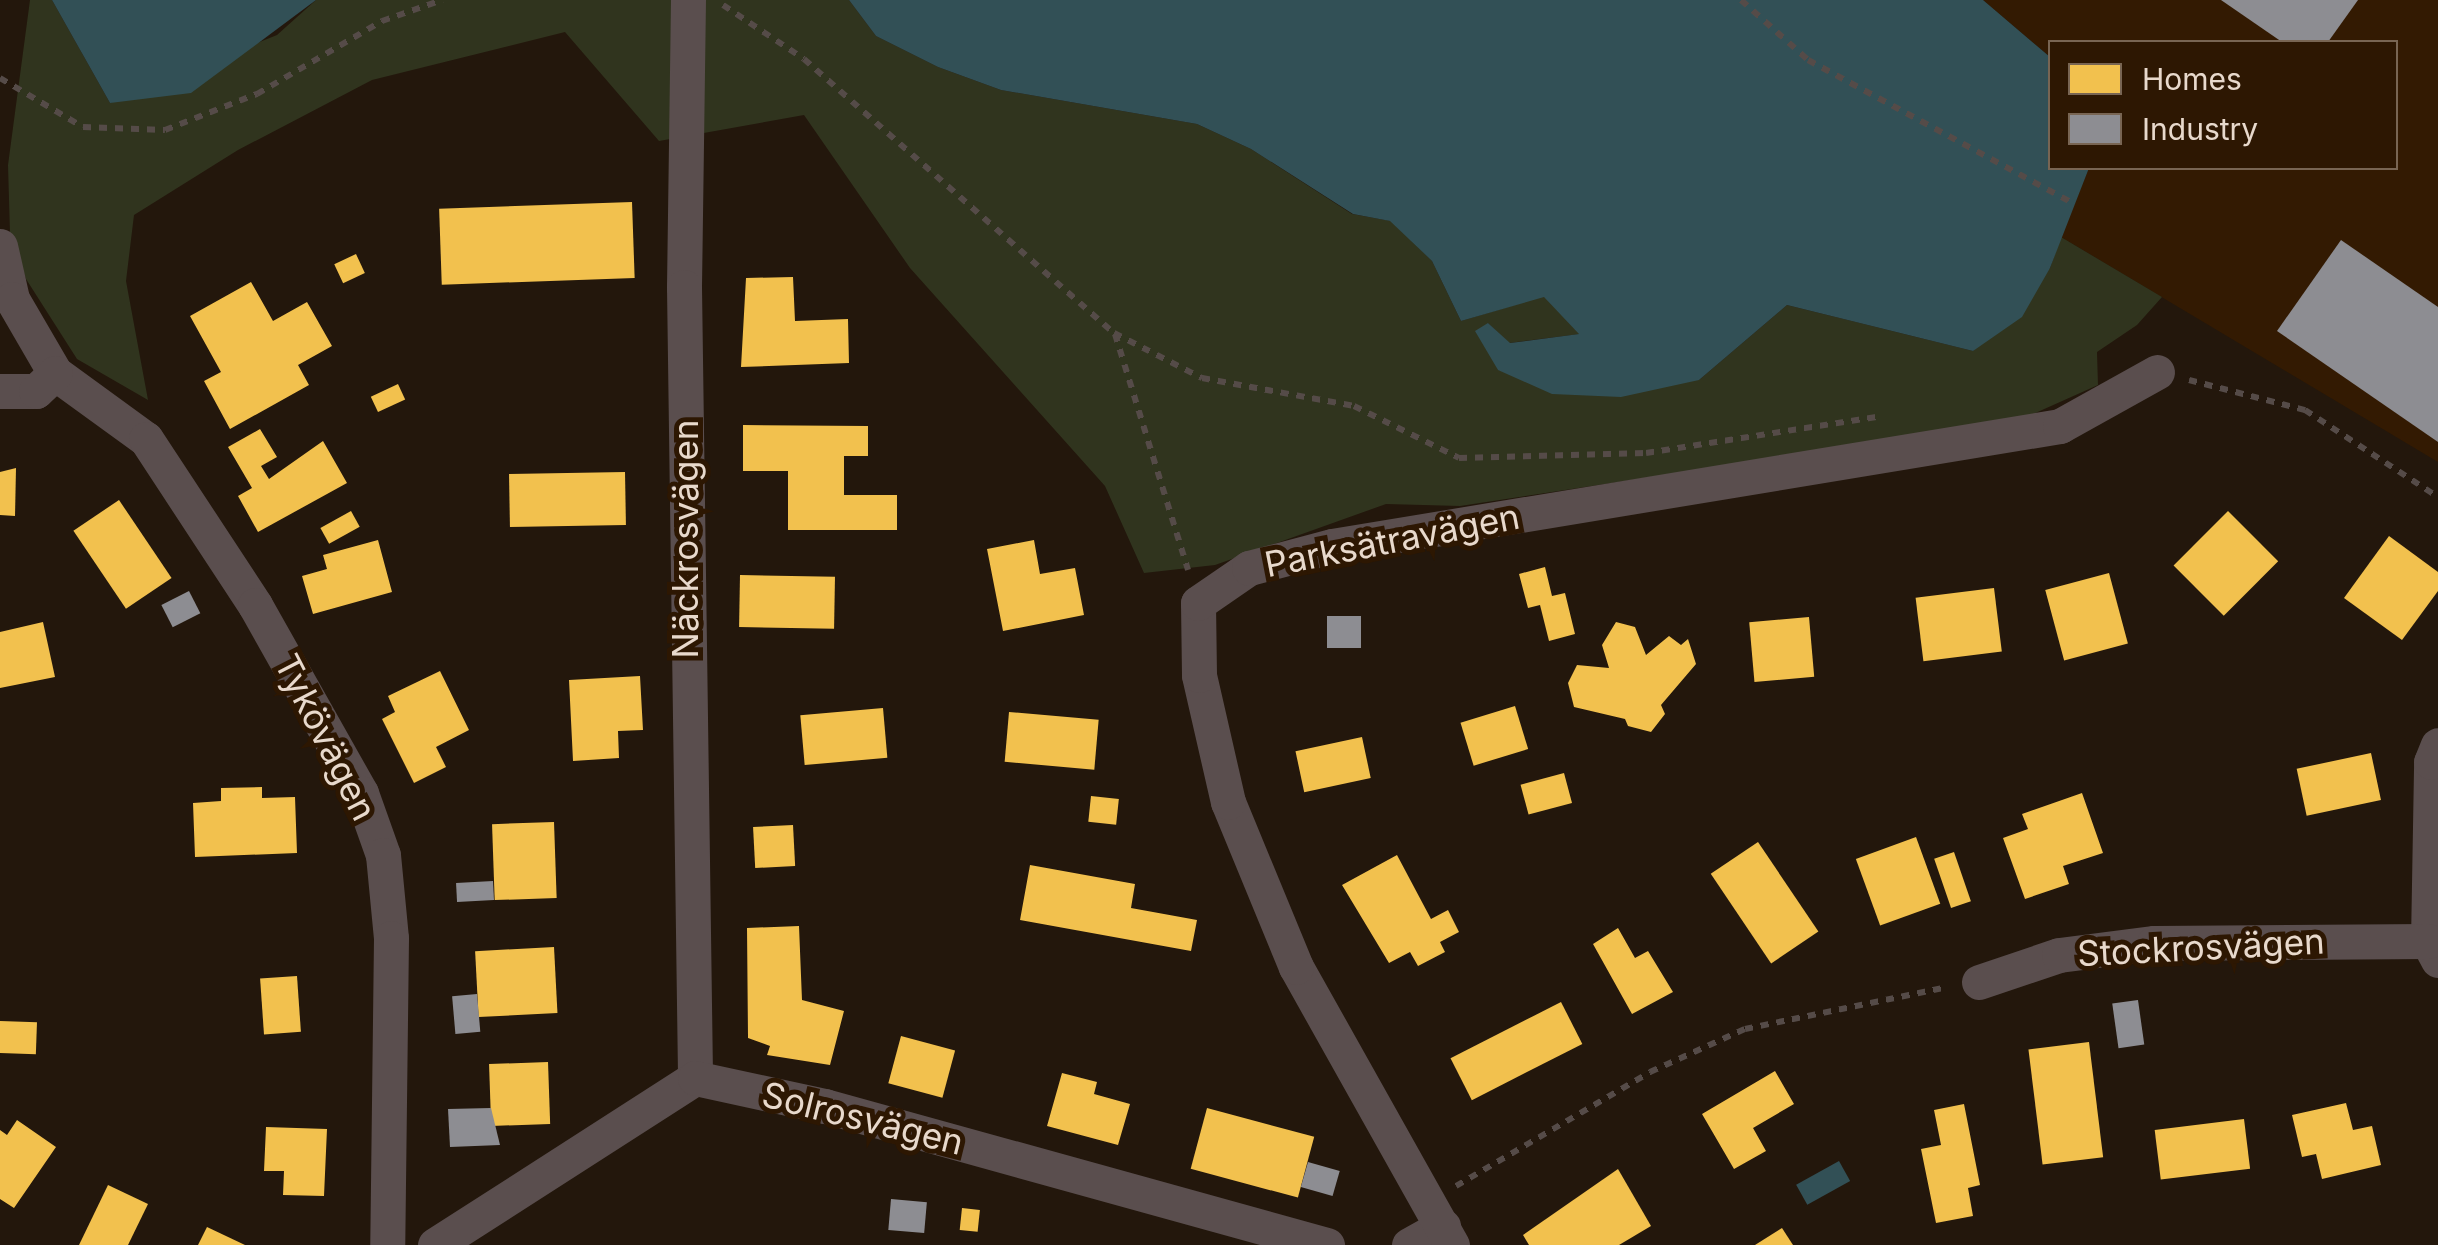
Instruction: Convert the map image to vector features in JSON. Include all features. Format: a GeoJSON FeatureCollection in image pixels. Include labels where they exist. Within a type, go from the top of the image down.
{"type":"FeatureCollection","features":[{"type":"Feature","properties":{"kind":"street","name":"Näckrosvägen"},"geometry":{"type":"LineString","coordinates":[[688,0],[684,307],[695,1078]]}},
{"type":"Feature","properties":{"kind":"street","name":"Tykövägen"},"geometry":{"type":"LineString","coordinates":[[0,246],[12,298],[55,373],[146,439],[256,605],[361,793],[383,855],[391,938],[387,1245]]}},
{"type":"Feature","properties":{"kind":"street","name":"Parksätravägen"},"geometry":{"type":"LineString","coordinates":[[1198,603],[1248,568],[1332,546],[2060,426],[2156,372]]}},
{"type":"Feature","properties":{"kind":"street"},"geometry":{"type":"LineString","coordinates":[[0,391],[36,391],[55,373]]}},
{"type":"Feature","properties":{"kind":"street"},"geometry":{"type":"LineString","coordinates":[[1198,603],[1198,674],[1228,802],[1296,967],[1441,1225],[1409,1245]]}},
{"type":"Feature","properties":{"kind":"street"},"geometry":{"type":"LineString","coordinates":[[2433,951],[2432,762],[2438,745]]}},
{"type":"Feature","properties":{"kind":"street","name":"Stockrosvägen"},"geometry":{"type":"LineString","coordinates":[[1979,982],[2059,956],[2154,943],[2433,951]]}},
{"type":"Feature","properties":{"kind":"street"},"geometry":{"type":"LineString","coordinates":[[435,1245],[695,1078]]}},
{"type":"Feature","properties":{"kind":"street","name":"Solrosvägen"},"geometry":{"type":"LineString","coordinates":[[695,1078],[825,1106],[1328,1245]]}},
{"type":"Feature","properties":{"kind":"path"},"geometry":{"type":"LineString","coordinates":[[0,78],[83,128],[165,130],[257,94],[382,21],[442,0]]}},
{"type":"Feature","properties":{"kind":"path"},"geometry":{"type":"LineString","coordinates":[[716,0],[804,59],[1114,333],[1202,378],[1354,406],[1458,458],[1646,453],[1849,416],[1886,416]]}},
{"type":"Feature","properties":{"kind":"path"},"geometry":{"type":"LineString","coordinates":[[1740,0],[1808,60],[2072,203]]}},
{"type":"Feature","properties":{"kind":"path"},"geometry":{"type":"LineString","coordinates":[[1114,333],[1198,603]]}},
{"type":"Feature","properties":{"kind":"path"},"geometry":{"type":"LineString","coordinates":[[2156,372],[2305,410],[2438,497]]}},
{"type":"Feature","properties":{"kind":"path"},"geometry":{"type":"LineString","coordinates":[[1441,1225],[1650,1072],[1745,1028],[1979,982]]}},
{"type":"Feature","properties":{"kind":"shaded area"},"geometry":{"type":"Polygon","coordinates":[[[1983,0],[2438,0],[2438,462],[2061,237],[2088,170],[2398,170],[2398,40],[2048,40],[2048,55],[1983,0]]]}},
{"type":"Feature","properties":{"kind":"green space"},"geometry":{"type":"Polygon","coordinates":[[[30,0],[52,0],[110,103],[277,35],[316,0],[849,0],[876,36],[938,67],[1001,90],[1197,124],[1251,149],[1352,214],[1391,221],[1432,261],[1461,321],[1544,296],[1580,334],[1509,343],[1488,323],[1498,370],[1699,380],[1787,305],[1973,351],[2050,268],[2061,237],[2162,297],[2137,325],[2097,352],[2098,385],[2015,422],[1460,506],[1386,504],[1215,565],[1144,573],[1105,486],[910,268],[804,115],[659,141],[565,32],[372,80],[238,150],[134,215],[126,281],[148,400],[77,359],[26,279],[10,233],[8,165],[30,0]]]}},
{"type":"Feature","properties":{"kind":"water"},"geometry":{"type":"Polygon","coordinates":[[[52,0],[316,0],[191,93],[110,103],[52,0]]]}},
{"type":"Feature","properties":{"kind":"water"},"geometry":{"type":"Polygon","coordinates":[[[849,0],[1983,0],[2048,55],[2048,170],[2088,170],[2050,268],[2022,317],[1973,351],[1787,305],[1699,380],[1621,397],[1552,394],[1498,370],[1475,331],[1488,323],[1510,343],[1579,334],[1544,297],[1461,321],[1432,261],[1390,221],[1353,214],[1251,149],[1197,124],[1001,90],[938,67],[876,36],[849,0]]]}},
{"type":"Feature","properties":{"kind":"water"},"geometry":{"type":"Polygon","coordinates":[[[1839,1161],[1850,1181],[1807,1205],[1796,1185],[1839,1161]]]}},
{"type":"Feature","properties":{"kind":"building: Homes"},"geometry":{"type":"Polygon","coordinates":[[[632,202],[635,278],[442,285],[439,209],[632,202]]]}},
{"type":"Feature","properties":{"kind":"building: Homes"},"geometry":{"type":"Polygon","coordinates":[[[356,254],[365,273],[343,283],[334,264],[356,254]]]}},
{"type":"Feature","properties":{"kind":"building: Homes"},"geometry":{"type":"Polygon","coordinates":[[[793,277],[795,321],[848,319],[849,363],[741,367],[746,278],[793,277]]]}},
{"type":"Feature","properties":{"kind":"building: Homes"},"geometry":{"type":"Polygon","coordinates":[[[251,282],[273,321],[307,302],[332,346],[298,365],[309,385],[230,429],[204,381],[221,372],[190,316],[251,282]]]}},
{"type":"Feature","properties":{"kind":"building: Homes"},"geometry":{"type":"Polygon","coordinates":[[[398,384],[405,399],[378,412],[371,397],[398,384]]]}},
{"type":"Feature","properties":{"kind":"building: Homes"},"geometry":{"type":"Polygon","coordinates":[[[743,425],[868,426],[868,456],[844,456],[844,495],[897,495],[897,530],[788,530],[788,471],[743,471],[743,425]]]}},
{"type":"Feature","properties":{"kind":"building: Homes"},"geometry":{"type":"Polygon","coordinates":[[[260,429],[277,457],[261,466],[269,479],[323,441],[347,483],[258,532],[238,496],[252,488],[228,447],[260,429]]]}},
{"type":"Feature","properties":{"kind":"building: Homes"},"geometry":{"type":"Polygon","coordinates":[[[16,468],[15,516],[0,515],[0,472],[16,468]]]}},
{"type":"Feature","properties":{"kind":"building: Homes"},"geometry":{"type":"Polygon","coordinates":[[[625,472],[626,525],[510,527],[509,474],[625,472]]]}},
{"type":"Feature","properties":{"kind":"building: Homes"},"geometry":{"type":"Polygon","coordinates":[[[119,500],[172,578],[126,609],[73,531],[119,500]]]}},
{"type":"Feature","properties":{"kind":"building: Homes"},"geometry":{"type":"Polygon","coordinates":[[[351,511],[360,527],[329,544],[320,528],[351,511]]]}},
{"type":"Feature","properties":{"kind":"building: Homes"},"geometry":{"type":"Polygon","coordinates":[[[2228,511],[2278,561],[2224,616],[2174,565],[2228,511]]]}},
{"type":"Feature","properties":{"kind":"building: Homes"},"geometry":{"type":"Polygon","coordinates":[[[2389,536],[2438,572],[2438,591],[2402,640],[2344,598],[2389,536]]]}},
{"type":"Feature","properties":{"kind":"building: Homes"},"geometry":{"type":"Polygon","coordinates":[[[378,540],[392,592],[313,614],[302,576],[327,569],[323,555],[378,540]]]}},
{"type":"Feature","properties":{"kind":"building: Homes"},"geometry":{"type":"Polygon","coordinates":[[[1034,540],[1040,574],[1075,568],[1084,615],[1003,631],[987,549],[1034,540]]]}},
{"type":"Feature","properties":{"kind":"building: Homes"},"geometry":{"type":"Polygon","coordinates":[[[1545,567],[1552,596],[1565,593],[1575,634],[1549,641],[1540,605],[1528,608],[1519,574],[1545,567]]]}},
{"type":"Feature","properties":{"kind":"building: Homes"},"geometry":{"type":"Polygon","coordinates":[[[2109,573],[2128,644],[2064,661],[2045,590],[2109,573]]]}},
{"type":"Feature","properties":{"kind":"building: Homes"},"geometry":{"type":"Polygon","coordinates":[[[740,575],[835,577],[834,629],[739,627],[740,575]]]}},
{"type":"Feature","properties":{"kind":"building: Homes"},"geometry":{"type":"Polygon","coordinates":[[[1994,588],[2002,652],[1923,661],[1916,598],[1994,588]]]}},
{"type":"Feature","properties":{"kind":"building: Homes"},"geometry":{"type":"Polygon","coordinates":[[[1809,617],[1814,677],[1754,682],[1749,622],[1809,617]]]}},
{"type":"Feature","properties":{"kind":"building: Homes"},"geometry":{"type":"Polygon","coordinates":[[[43,622],[55,677],[0,688],[0,632],[43,622]]]}},
{"type":"Feature","properties":{"kind":"building: Homes"},"geometry":{"type":"Polygon","coordinates":[[[1616,622],[1635,627],[1646,655],[1669,636],[1681,645],[1688,639],[1696,664],[1661,705],[1665,714],[1651,732],[1628,726],[1625,719],[1574,707],[1568,683],[1577,665],[1609,668],[1602,645],[1616,622]]]}},
{"type":"Feature","properties":{"kind":"building: Homes"},"geometry":{"type":"Polygon","coordinates":[[[440,671],[469,730],[436,747],[446,767],[414,783],[382,719],[395,712],[388,696],[440,671]]]}},
{"type":"Feature","properties":{"kind":"building: Homes"},"geometry":{"type":"Polygon","coordinates":[[[640,676],[643,730],[618,731],[619,758],[573,761],[569,680],[640,676]]]}},
{"type":"Feature","properties":{"kind":"building: Homes"},"geometry":{"type":"Polygon","coordinates":[[[1515,706],[1528,749],[1474,766],[1460,723],[1515,706]]]}},
{"type":"Feature","properties":{"kind":"building: Homes"},"geometry":{"type":"Polygon","coordinates":[[[883,708],[887,758],[805,765],[800,715],[883,708]]]}},
{"type":"Feature","properties":{"kind":"building: Homes"},"geometry":{"type":"Polygon","coordinates":[[[1009,712],[1099,720],[1094,770],[1005,762],[1009,712]]]}},
{"type":"Feature","properties":{"kind":"building: Homes"},"geometry":{"type":"Polygon","coordinates":[[[1362,737],[1371,778],[1304,792],[1295,751],[1362,737]]]}},
{"type":"Feature","properties":{"kind":"building: Homes"},"geometry":{"type":"Polygon","coordinates":[[[2371,753],[2381,800],[2307,816],[2297,769],[2371,753]]]}},
{"type":"Feature","properties":{"kind":"building: Homes"},"geometry":{"type":"Polygon","coordinates":[[[1564,773],[1572,803],[1529,815],[1521,785],[1564,773]]]}},
{"type":"Feature","properties":{"kind":"building: Homes"},"geometry":{"type":"Polygon","coordinates":[[[262,787],[262,798],[295,797],[297,853],[195,857],[193,803],[221,801],[221,788],[262,787]]]}},
{"type":"Feature","properties":{"kind":"building: Homes"},"geometry":{"type":"Polygon","coordinates":[[[2082,793],[2103,853],[2063,866],[2069,884],[2025,899],[2003,838],[2028,829],[2022,814],[2082,793]]]}},
{"type":"Feature","properties":{"kind":"building: Homes"},"geometry":{"type":"Polygon","coordinates":[[[1091,796],[1119,799],[1116,825],[1088,822],[1091,796]]]}},
{"type":"Feature","properties":{"kind":"building: Homes"},"geometry":{"type":"Polygon","coordinates":[[[554,822],[557,898],[495,900],[492,824],[554,822]]]}},
{"type":"Feature","properties":{"kind":"building: Homes"},"geometry":{"type":"Polygon","coordinates":[[[793,825],[795,866],[755,868],[753,827],[793,825]]]}},
{"type":"Feature","properties":{"kind":"building: Homes"},"geometry":{"type":"Polygon","coordinates":[[[1916,837],[1940,904],[1880,926],[1856,859],[1916,837]]]}},
{"type":"Feature","properties":{"kind":"building: Homes"},"geometry":{"type":"Polygon","coordinates":[[[1758,842],[1818,932],[1771,963],[1711,874],[1758,842]]]}},
{"type":"Feature","properties":{"kind":"building: Homes"},"geometry":{"type":"Polygon","coordinates":[[[1954,852],[1971,901],[1951,908],[1934,859],[1954,852]]]}},
{"type":"Feature","properties":{"kind":"building: Homes"},"geometry":{"type":"Polygon","coordinates":[[[1397,855],[1431,919],[1448,910],[1459,932],[1440,942],[1445,952],[1418,966],[1410,952],[1389,963],[1342,885],[1397,855]]]}},
{"type":"Feature","properties":{"kind":"building: Homes"},"geometry":{"type":"Polygon","coordinates":[[[1030,865],[1135,884],[1131,908],[1197,920],[1191,951],[1020,920],[1030,865]]]}},
{"type":"Feature","properties":{"kind":"building: Homes"},"geometry":{"type":"Polygon","coordinates":[[[799,926],[802,1000],[844,1011],[830,1065],[767,1055],[770,1046],[748,1038],[747,928],[799,926]]]}},
{"type":"Feature","properties":{"kind":"building: Homes"},"geometry":{"type":"Polygon","coordinates":[[[1618,928],[1635,958],[1648,951],[1673,992],[1632,1014],[1593,944],[1618,928]]]}},
{"type":"Feature","properties":{"kind":"building: Homes"},"geometry":{"type":"Polygon","coordinates":[[[554,947],[557,1013],[479,1017],[475,951],[554,947]]]}},
{"type":"Feature","properties":{"kind":"building: Homes"},"geometry":{"type":"Polygon","coordinates":[[[297,976],[301,1032],[264,1034],[260,979],[297,976]]]}},
{"type":"Feature","properties":{"kind":"building: Homes"},"geometry":{"type":"Polygon","coordinates":[[[1561,1002],[1582,1044],[1472,1100],[1451,1058],[1561,1002]]]}},
{"type":"Feature","properties":{"kind":"building: Homes"},"geometry":{"type":"Polygon","coordinates":[[[0,1021],[37,1022],[36,1054],[0,1053],[0,1021]]]}},
{"type":"Feature","properties":{"kind":"building: Homes"},"geometry":{"type":"Polygon","coordinates":[[[901,1036],[955,1050],[942,1098],[888,1083],[901,1036]]]}},
{"type":"Feature","properties":{"kind":"building: Homes"},"geometry":{"type":"Polygon","coordinates":[[[2089,1042],[2103,1157],[2043,1165],[2028,1049],[2089,1042]]]}},
{"type":"Feature","properties":{"kind":"building: Homes"},"geometry":{"type":"Polygon","coordinates":[[[548,1062],[550,1124],[491,1126],[489,1064],[548,1062]]]}},
{"type":"Feature","properties":{"kind":"building: Homes"},"geometry":{"type":"Polygon","coordinates":[[[1775,1071],[1794,1104],[1753,1128],[1766,1151],[1734,1169],[1702,1114],[1775,1071]]]}},
{"type":"Feature","properties":{"kind":"building: Homes"},"geometry":{"type":"Polygon","coordinates":[[[1062,1073],[1097,1082],[1094,1094],[1130,1104],[1118,1145],[1047,1126],[1062,1073]]]}},
{"type":"Feature","properties":{"kind":"building: Homes"},"geometry":{"type":"Polygon","coordinates":[[[2346,1103],[2353,1130],[2372,1126],[2381,1165],[2322,1179],[2316,1154],[2302,1157],[2292,1115],[2346,1103]]]}},
{"type":"Feature","properties":{"kind":"building: Homes"},"geometry":{"type":"Polygon","coordinates":[[[1964,1104],[1980,1185],[1968,1188],[1973,1216],[1936,1223],[1921,1149],[1941,1145],[1934,1110],[1964,1104]]]}},
{"type":"Feature","properties":{"kind":"building: Homes"},"geometry":{"type":"Polygon","coordinates":[[[1207,1108],[1314,1137],[1298,1198],[1191,1169],[1207,1108]]]}},
{"type":"Feature","properties":{"kind":"building: Homes"},"geometry":{"type":"Polygon","coordinates":[[[2244,1119],[2250,1169],[2161,1180],[2155,1130],[2244,1119]]]}},
{"type":"Feature","properties":{"kind":"building: Homes"},"geometry":{"type":"Polygon","coordinates":[[[17,1120],[56,1147],[14,1208],[0,1199],[0,1130],[7,1135],[17,1120]]]}},
{"type":"Feature","properties":{"kind":"building: Homes"},"geometry":{"type":"Polygon","coordinates":[[[266,1127],[327,1129],[324,1196],[283,1195],[284,1171],[264,1171],[266,1127]]]}},
{"type":"Feature","properties":{"kind":"building: Homes"},"geometry":{"type":"Polygon","coordinates":[[[1618,1169],[1651,1226],[1619,1245],[1529,1245],[1523,1235],[1618,1169]]]}},
{"type":"Feature","properties":{"kind":"building: Homes"},"geometry":{"type":"Polygon","coordinates":[[[108,1185],[148,1204],[128,1245],[79,1245],[108,1185]]]}},
{"type":"Feature","properties":{"kind":"building: Homes"},"geometry":{"type":"Polygon","coordinates":[[[962,1208],[980,1210],[978,1232],[960,1230],[962,1208]]]}},
{"type":"Feature","properties":{"kind":"building: Homes"},"geometry":{"type":"Polygon","coordinates":[[[207,1227],[245,1245],[198,1245],[207,1227]]]}},
{"type":"Feature","properties":{"kind":"building: Homes"},"geometry":{"type":"Polygon","coordinates":[[[1782,1228],[1793,1245],[1755,1245],[1782,1228]]]}},
{"type":"Feature","properties":{"kind":"building: Industry"},"geometry":{"type":"Polygon","coordinates":[[[2221,0],[2358,0],[2329,40],[2279,40],[2221,0]]]}},
{"type":"Feature","properties":{"kind":"building: Industry"},"geometry":{"type":"Polygon","coordinates":[[[2341,240],[2438,307],[2438,442],[2277,331],[2341,240]]]}},
{"type":"Feature","properties":{"kind":"building: Industry"},"geometry":{"type":"Polygon","coordinates":[[[189,591],[200,613],[173,627],[161,605],[189,591]]]}},
{"type":"Feature","properties":{"kind":"building: Industry"},"geometry":{"type":"Polygon","coordinates":[[[1327,616],[1361,616],[1361,648],[1327,648],[1327,616]]]}},
{"type":"Feature","properties":{"kind":"building: Industry"},"geometry":{"type":"Polygon","coordinates":[[[493,881],[494,900],[457,902],[456,883],[493,881]]]}},
{"type":"Feature","properties":{"kind":"building: Industry"},"geometry":{"type":"Polygon","coordinates":[[[477,994],[480,1032],[455,1034],[452,996],[477,994]]]}},
{"type":"Feature","properties":{"kind":"building: Industry"},"geometry":{"type":"Polygon","coordinates":[[[2138,1000],[2144,1045],[2119,1048],[2112,1004],[2138,1000]]]}},
{"type":"Feature","properties":{"kind":"building: Industry"},"geometry":{"type":"Polygon","coordinates":[[[491,1108],[500,1145],[450,1147],[448,1109],[491,1108]]]}},
{"type":"Feature","properties":{"kind":"building: Industry"},"geometry":{"type":"Polygon","coordinates":[[[1308,1162],[1340,1171],[1333,1196],[1301,1187],[1308,1162]]]}},
{"type":"Feature","properties":{"kind":"building: Industry"},"geometry":{"type":"Polygon","coordinates":[[[891,1199],[927,1202],[924,1233],[888,1230],[891,1199]]]}}]}
